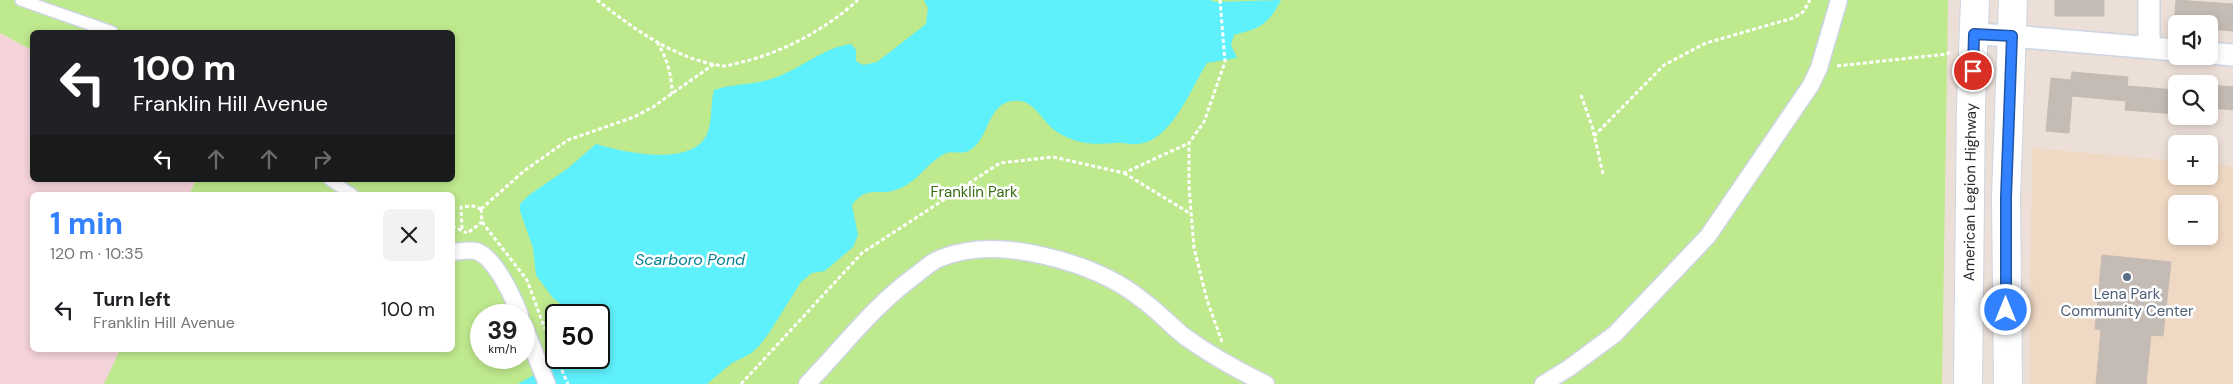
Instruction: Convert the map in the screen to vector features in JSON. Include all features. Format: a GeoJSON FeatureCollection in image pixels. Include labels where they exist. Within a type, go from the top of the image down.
{"type":"FeatureCollection","features":[{"type":"Feature","properties":{"kind":"main road","name":"American Legion Highway"},"geometry":{"type":"LineString","coordinates":[[1968,384],[1975,0]]}},
{"type":"Feature","properties":{"kind":"main road"},"geometry":{"type":"LineString","coordinates":[[2008,384],[2006,197],[2013,0]]}},
{"type":"Feature","properties":{"kind":"street"},"geometry":{"type":"LineString","coordinates":[[1543,384],[1569,368],[1615,334],[1708,236],[1811,85],[1819,68],[1839,0]]}},
{"type":"Feature","properties":{"kind":"street"},"geometry":{"type":"LineString","coordinates":[[2149,47],[2150,0]]}},
{"type":"Feature","properties":{"kind":"street"},"geometry":{"type":"LineString","coordinates":[[1974,34],[2168,49]]}},
{"type":"Feature","properties":{"kind":"street"},"geometry":{"type":"LineString","coordinates":[[2218,54],[2233,55]]}},
{"type":"Feature","properties":{"kind":"street"},"geometry":{"type":"LineString","coordinates":[[807,384],[850,333],[894,291],[939,258],[963,251],[994,249],[1030,252],[1074,263],[1105,278],[1141,298],[1184,335],[1230,367],[1266,384]]}},
{"type":"Feature","properties":{"kind":"street"},"geometry":{"type":"LineString","coordinates":[[455,252],[476,252],[487,259],[500,276],[514,304]]}},
{"type":"Feature","properties":{"kind":"street"},"geometry":{"type":"LineString","coordinates":[[535,357],[547,384]]}},
{"type":"Feature","properties":{"kind":"lane"},"geometry":{"type":"LineString","coordinates":[[21,0],[106,30]]}},
{"type":"Feature","properties":{"kind":"lane"},"geometry":{"type":"LineString","coordinates":[[333,182],[348,192]]}},
{"type":"Feature","properties":{"kind":"path"},"geometry":{"type":"LineString","coordinates":[[597,0],[657,41],[686,57],[726,66],[766,56],[820,29],[858,0]]}},
{"type":"Feature","properties":{"kind":"path"},"geometry":{"type":"LineString","coordinates":[[1124,173],[1189,143],[1204,122],[1225,62],[1220,0]]}},
{"type":"Feature","properties":{"kind":"path"},"geometry":{"type":"LineString","coordinates":[[1594,136],[1664,65],[1706,43],[1793,18],[1803,12],[1810,0]]}},
{"type":"Feature","properties":{"kind":"path"},"geometry":{"type":"LineString","coordinates":[[657,41],[665,54],[672,81],[672,94]]}},
{"type":"Feature","properties":{"kind":"path"},"geometry":{"type":"LineString","coordinates":[[1819,68],[1947,54]]}},
{"type":"Feature","properties":{"kind":"path"},"geometry":{"type":"LineString","coordinates":[[481,208],[524,171],[568,140],[634,117],[672,94],[714,63]]}},
{"type":"Feature","properties":{"kind":"path"},"geometry":{"type":"LineString","coordinates":[[1580,95],[1594,136],[1603,174]]}},
{"type":"Feature","properties":{"kind":"path"},"geometry":{"type":"LineString","coordinates":[[1189,143],[1189,186],[1194,248],[1207,300],[1230,367]]}},
{"type":"Feature","properties":{"kind":"path"},"geometry":{"type":"LineString","coordinates":[[741,384],[862,253],[1000,164],[1053,156],[1124,173],[1191,214]]}},
{"type":"Feature","properties":{"kind":"path"},"geometry":{"type":"LineString","coordinates":[[462,230],[461,207],[473,206],[481,208]]}},
{"type":"Feature","properties":{"kind":"path"},"geometry":{"type":"LineString","coordinates":[[455,227],[468,233],[482,222],[481,208]]}},
{"type":"Feature","properties":{"kind":"path"},"geometry":{"type":"LineString","coordinates":[[562,369],[568,384]]}},
{"type":"Feature","properties":{"kind":"shaded area"},"geometry":{"type":"Polygon","coordinates":[[[0,33],[30,49],[30,182],[195,182],[190,192],[30,192],[30,352],[119,352],[104,384],[0,384],[0,33]]]}},
{"type":"Feature","properties":{"kind":"shaded area"},"geometry":{"type":"Polygon","coordinates":[[[2032,148],[2168,160],[2168,185],[2218,185],[2218,164],[2233,166],[2233,384],[2029,384],[2032,148]]]}},
{"type":"Feature","properties":{"kind":"green space","name":"Franklin Park"},"geometry":{"type":"Polygon","coordinates":[[[0,0],[1948,0],[1942,384],[104,384],[119,352],[455,352],[455,192],[190,192],[195,182],[455,182],[455,30],[30,30],[30,49],[0,33],[0,0]]]}},
{"type":"Feature","properties":{"kind":"water","name":"Scarboro Pond"},"geometry":{"type":"Polygon","coordinates":[[[924,0],[1210,0],[1216,2],[1281,0],[1272,15],[1263,24],[1234,35],[1231,45],[1237,58],[1207,63],[1171,124],[1150,141],[1138,144],[1092,144],[1078,141],[1057,132],[1026,103],[1020,101],[1009,102],[1000,106],[994,113],[980,140],[974,147],[966,152],[949,152],[944,154],[903,187],[889,192],[868,193],[857,199],[852,205],[858,235],[853,247],[825,271],[812,273],[801,282],[759,346],[750,354],[732,363],[707,384],[518,384],[545,368],[610,369],[610,304],[560,304],[553,298],[536,275],[533,248],[520,211],[520,204],[529,195],[567,169],[596,144],[655,155],[671,154],[698,146],[708,131],[714,90],[774,78],[821,54],[840,46],[851,44],[856,50],[856,61],[863,65],[877,62],[926,24],[928,8],[924,0]]]}},
{"type":"Feature","properties":{"kind":"building"},"geometry":{"type":"Polygon","coordinates":[[[2055,0],[2104,0],[2104,16],[2055,16],[2055,0]]]}},
{"type":"Feature","properties":{"kind":"building"},"geometry":{"type":"Polygon","coordinates":[[[2176,0],[2233,4],[2233,31],[2218,30],[2218,15],[2175,15],[2176,0]]]}},
{"type":"Feature","properties":{"kind":"building"},"geometry":{"type":"Polygon","coordinates":[[[2072,72],[2128,77],[2127,86],[2168,89],[2168,113],[2125,110],[2126,101],[2072,96],[2069,133],[2046,131],[2051,78],[2071,80],[2072,72]]]}},
{"type":"Feature","properties":{"kind":"building"},"geometry":{"type":"Polygon","coordinates":[[[2218,86],[2233,87],[2233,110],[2218,109],[2218,86]]]}},
{"type":"Feature","properties":{"kind":"building"},"geometry":{"type":"Polygon","coordinates":[[[2102,255],[2171,262],[2163,336],[2151,335],[2146,384],[2096,384],[2101,330],[2095,329],[2102,255]]]}},
{"type":"Feature","properties":{"kind":"place","name":"Lena Park Community Center"},"geometry":{"type":"Point","coordinates":[2127,277]}},
{"type":"Feature","properties":{"kind":"route"},"geometry":{"type":"LineString","coordinates":[[1973,71],[1974,34],[2012,36],[2006,197],[2006,310]]}}]}
